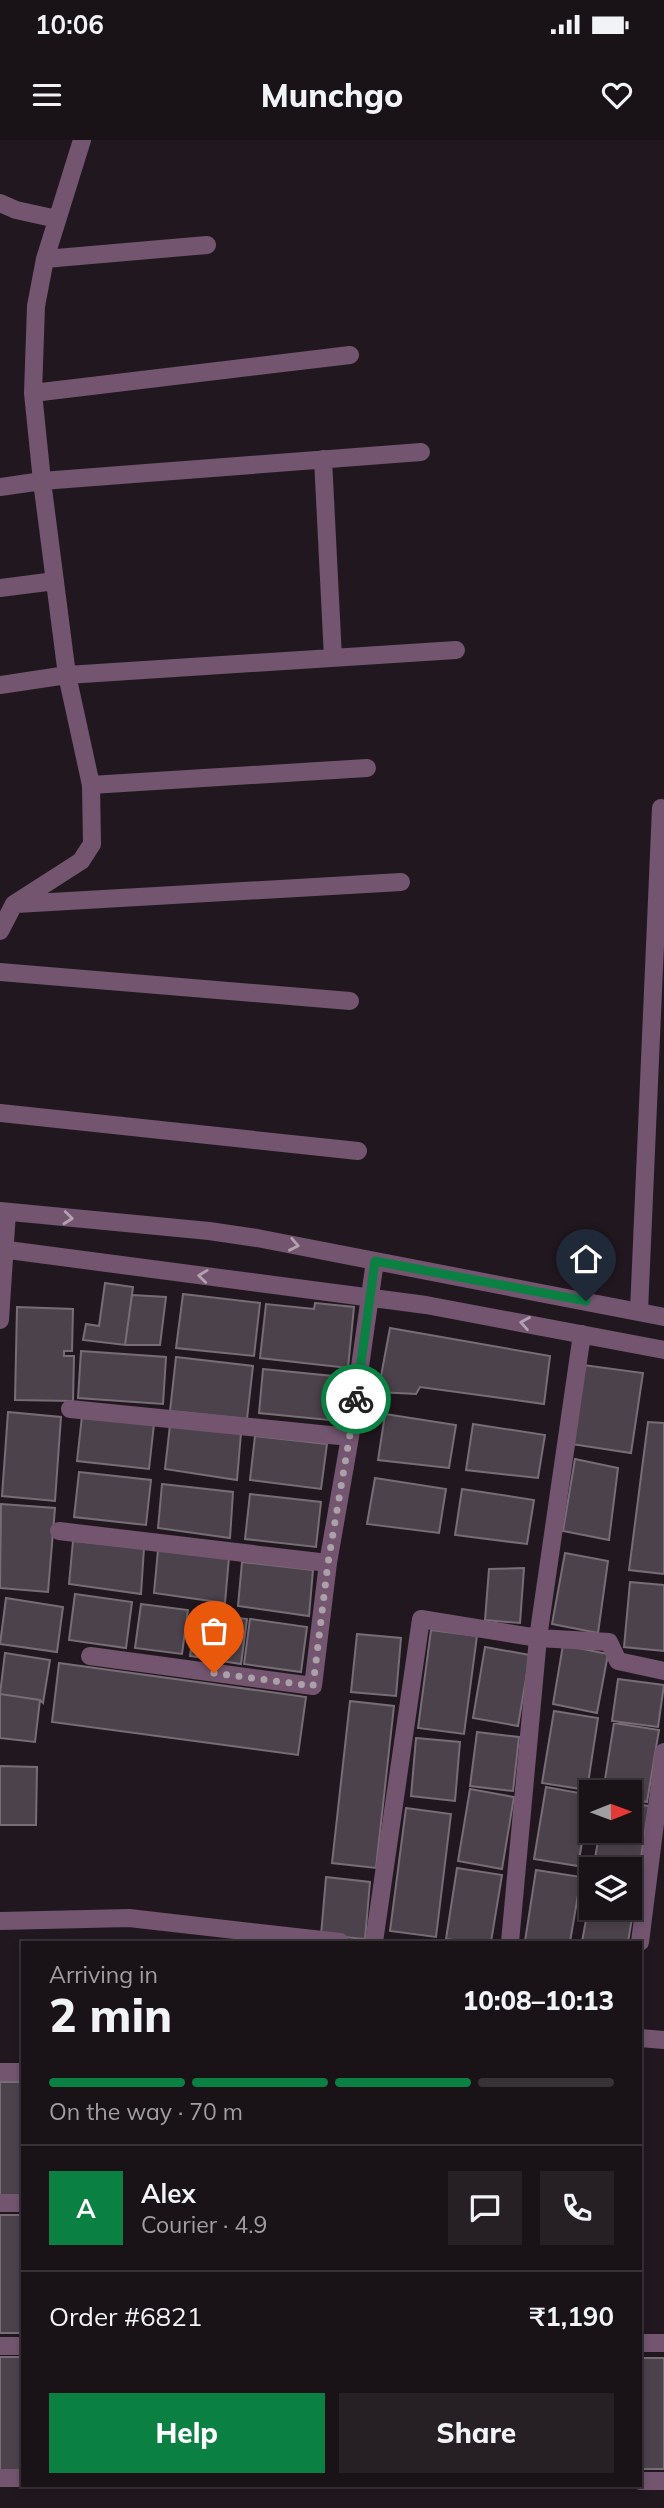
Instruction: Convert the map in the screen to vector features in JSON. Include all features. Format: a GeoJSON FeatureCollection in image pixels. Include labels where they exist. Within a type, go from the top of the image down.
{"type":"FeatureCollection","features":[{"type":"Feature","properties":{"kind":"street"},"geometry":{"type":"LineString","coordinates":[[0,932],[14,904],[81,862],[92,844],[91,785],[67,675],[33,393],[36,306],[45,259],[82,140]]}},
{"type":"Feature","properties":{"kind":"street"},"geometry":{"type":"LineString","coordinates":[[0,204],[57,219]]}},
{"type":"Feature","properties":{"kind":"street"},"geometry":{"type":"LineString","coordinates":[[45,259],[207,245]]}},
{"type":"Feature","properties":{"kind":"street"},"geometry":{"type":"LineString","coordinates":[[33,393],[350,355]]}},
{"type":"Feature","properties":{"kind":"street"},"geometry":{"type":"LineString","coordinates":[[0,487],[42,481],[421,452]]}},
{"type":"Feature","properties":{"kind":"street"},"geometry":{"type":"LineString","coordinates":[[323,459],[333,658]]}},
{"type":"Feature","properties":{"kind":"street"},"geometry":{"type":"LineString","coordinates":[[0,588],[55,581]]}},
{"type":"Feature","properties":{"kind":"street"},"geometry":{"type":"LineString","coordinates":[[0,685],[67,675],[456,650]]}},
{"type":"Feature","properties":{"kind":"street"},"geometry":{"type":"LineString","coordinates":[[91,785],[367,768]]}},
{"type":"Feature","properties":{"kind":"street"},"geometry":{"type":"LineString","coordinates":[[639,1311],[661,808]]}},
{"type":"Feature","properties":{"kind":"street"},"geometry":{"type":"LineString","coordinates":[[14,904],[401,882]]}},
{"type":"Feature","properties":{"kind":"street"},"geometry":{"type":"LineString","coordinates":[[0,972],[351,1001]]}},
{"type":"Feature","properties":{"kind":"street"},"geometry":{"type":"LineString","coordinates":[[0,1113],[358,1151]]}},
{"type":"Feature","properties":{"kind":"street"},"geometry":{"type":"LineString","coordinates":[[0,1320],[4,1211],[209,1231],[664,1317]]}},
{"type":"Feature","properties":{"kind":"street"},"geometry":{"type":"LineString","coordinates":[[3,1250],[371,1298],[664,1350]]}},
{"type":"Feature","properties":{"kind":"street"},"geometry":{"type":"LineString","coordinates":[[90,1656],[313,1686],[328,1563],[350,1437],[375,1261]]}},
{"type":"Feature","properties":{"kind":"street"},"geometry":{"type":"LineString","coordinates":[[510,1941],[538,1638],[582,1334]]}},
{"type":"Feature","properties":{"kind":"street"},"geometry":{"type":"LineString","coordinates":[[70,1409],[350,1437]]}},
{"type":"Feature","properties":{"kind":"street"},"geometry":{"type":"LineString","coordinates":[[59,1531],[328,1563]]}},
{"type":"Feature","properties":{"kind":"street"},"geometry":{"type":"LineString","coordinates":[[374,1941],[421,1619],[538,1638],[609,1642],[618,1661],[664,1671]]}},
{"type":"Feature","properties":{"kind":"street"},"geometry":{"type":"LineString","coordinates":[[640,1941],[664,1752]]}},
{"type":"Feature","properties":{"kind":"street"},"geometry":{"type":"LineString","coordinates":[[0,1921],[129,1918],[331,1941]]}},
{"type":"Feature","properties":{"kind":"street"},"geometry":{"type":"LineString","coordinates":[[642,2038],[664,2040]]}},
{"type":"Feature","properties":{"kind":"street"},"geometry":{"type":"LineString","coordinates":[[0,2072],[21,2072]]}},
{"type":"Feature","properties":{"kind":"street"},"geometry":{"type":"LineString","coordinates":[[0,2203],[21,2203]]}},
{"type":"Feature","properties":{"kind":"street"},"geometry":{"type":"LineString","coordinates":[[642,2343],[664,2343]]}},
{"type":"Feature","properties":{"kind":"street"},"geometry":{"type":"LineString","coordinates":[[0,2346],[21,2346]]}},
{"type":"Feature","properties":{"kind":"street"},"geometry":{"type":"LineString","coordinates":[[0,2478],[21,2478]]}},
{"type":"Feature","properties":{"kind":"street"},"geometry":{"type":"LineString","coordinates":[[642,2481],[664,2481]]}},
{"type":"Feature","properties":{"kind":"building"},"geometry":{"type":"Polygon","coordinates":[[[105,1283],[133,1287],[125,1345],[83,1340],[86,1324],[99,1326],[105,1283]]]}},
{"type":"Feature","properties":{"kind":"building"},"geometry":{"type":"Polygon","coordinates":[[[183,1294],[260,1303],[254,1356],[176,1348],[183,1294]]]}},
{"type":"Feature","properties":{"kind":"building"},"geometry":{"type":"Polygon","coordinates":[[[132,1295],[166,1297],[160,1345],[125,1345],[132,1295]]]}},
{"type":"Feature","properties":{"kind":"building"},"geometry":{"type":"Polygon","coordinates":[[[315,1303],[354,1307],[348,1368],[260,1358],[266,1304],[314,1309],[315,1303]]]}},
{"type":"Feature","properties":{"kind":"building"},"geometry":{"type":"Polygon","coordinates":[[[17,1307],[73,1309],[72,1351],[64,1351],[64,1356],[74,1356],[73,1401],[15,1400],[17,1307]]]}},
{"type":"Feature","properties":{"kind":"building"},"geometry":{"type":"Polygon","coordinates":[[[390,1328],[550,1356],[544,1404],[420,1387],[416,1394],[378,1392],[390,1328]]]}},
{"type":"Feature","properties":{"kind":"building"},"geometry":{"type":"Polygon","coordinates":[[[81,1351],[166,1357],[163,1404],[78,1398],[81,1351]]]}},
{"type":"Feature","properties":{"kind":"building"},"geometry":{"type":"Polygon","coordinates":[[[176,1357],[253,1366],[247,1419],[170,1411],[176,1357]]]}},
{"type":"Feature","properties":{"kind":"building"},"geometry":{"type":"Polygon","coordinates":[[[583,1365],[643,1373],[631,1453],[571,1444],[583,1365]]]}},
{"type":"Feature","properties":{"kind":"building"},"geometry":{"type":"Polygon","coordinates":[[[263,1369],[343,1377],[339,1421],[259,1413],[263,1369]]]}},
{"type":"Feature","properties":{"kind":"building"},"geometry":{"type":"Polygon","coordinates":[[[8,1412],[61,1417],[55,1501],[2,1496],[8,1412]]]}},
{"type":"Feature","properties":{"kind":"building"},"geometry":{"type":"Polygon","coordinates":[[[385,1414],[456,1425],[449,1468],[378,1460],[385,1414]]]}},
{"type":"Feature","properties":{"kind":"building"},"geometry":{"type":"Polygon","coordinates":[[[82,1416],[154,1424],[149,1469],[77,1461],[82,1416]]]}},
{"type":"Feature","properties":{"kind":"building"},"geometry":{"type":"Polygon","coordinates":[[[648,1422],[664,1423],[664,1574],[629,1570],[648,1422]]]}},
{"type":"Feature","properties":{"kind":"building"},"geometry":{"type":"Polygon","coordinates":[[[473,1424],[545,1435],[538,1478],[466,1470],[473,1424]]]}},
{"type":"Feature","properties":{"kind":"building"},"geometry":{"type":"Polygon","coordinates":[[[170,1425],[241,1433],[237,1480],[165,1469],[170,1425]]]}},
{"type":"Feature","properties":{"kind":"building"},"geometry":{"type":"Polygon","coordinates":[[[255,1436],[327,1444],[321,1489],[250,1480],[255,1436]]]}},
{"type":"Feature","properties":{"kind":"building"},"geometry":{"type":"Polygon","coordinates":[[[575,1459],[618,1468],[609,1540],[563,1531],[575,1459]]]}},
{"type":"Feature","properties":{"kind":"building"},"geometry":{"type":"Polygon","coordinates":[[[79,1472],[151,1480],[146,1525],[74,1517],[79,1472]]]}},
{"type":"Feature","properties":{"kind":"building"},"geometry":{"type":"Polygon","coordinates":[[[375,1478],[446,1489],[439,1533],[367,1524],[375,1478]]]}},
{"type":"Feature","properties":{"kind":"building"},"geometry":{"type":"Polygon","coordinates":[[[162,1484],[233,1492],[230,1538],[158,1528],[162,1484]]]}},
{"type":"Feature","properties":{"kind":"building"},"geometry":{"type":"Polygon","coordinates":[[[462,1489],[534,1500],[527,1544],[455,1535],[462,1489]]]}},
{"type":"Feature","properties":{"kind":"building"},"geometry":{"type":"Polygon","coordinates":[[[250,1494],[321,1502],[316,1547],[245,1539],[250,1494]]]}},
{"type":"Feature","properties":{"kind":"building"},"geometry":{"type":"Polygon","coordinates":[[[1,1504],[55,1508],[48,1592],[0,1588],[1,1504]]]}},
{"type":"Feature","properties":{"kind":"building"},"geometry":{"type":"Polygon","coordinates":[[[73,1541],[144,1548],[141,1594],[69,1584],[73,1541]]]}},
{"type":"Feature","properties":{"kind":"building"},"geometry":{"type":"Polygon","coordinates":[[[158,1550],[229,1557],[225,1603],[154,1593],[158,1550]]]}},
{"type":"Feature","properties":{"kind":"building"},"geometry":{"type":"Polygon","coordinates":[[[565,1553],[608,1561],[598,1633],[552,1624],[565,1553]]]}},
{"type":"Feature","properties":{"kind":"building"},"geometry":{"type":"Polygon","coordinates":[[[242,1562],[313,1570],[309,1616],[238,1606],[242,1562]]]}},
{"type":"Feature","properties":{"kind":"building"},"geometry":{"type":"Polygon","coordinates":[[[524,1568],[520,1623],[485,1620],[489,1569],[524,1568]]]}},
{"type":"Feature","properties":{"kind":"building"},"geometry":{"type":"Polygon","coordinates":[[[630,1582],[664,1585],[664,1651],[624,1647],[630,1582]]]}},
{"type":"Feature","properties":{"kind":"building"},"geometry":{"type":"Polygon","coordinates":[[[75,1594],[132,1602],[126,1648],[69,1640],[75,1594]]]}},
{"type":"Feature","properties":{"kind":"building"},"geometry":{"type":"Polygon","coordinates":[[[6,1598],[63,1607],[57,1652],[0,1644],[6,1598]]]}},
{"type":"Feature","properties":{"kind":"building"},"geometry":{"type":"Polygon","coordinates":[[[141,1604],[188,1610],[182,1654],[135,1648],[141,1604]]]}},
{"type":"Feature","properties":{"kind":"building"},"geometry":{"type":"Polygon","coordinates":[[[196,1612],[247,1619],[241,1664],[190,1656],[196,1612]]]}},
{"type":"Feature","properties":{"kind":"building"},"geometry":{"type":"Polygon","coordinates":[[[250,1619],[307,1627],[301,1672],[244,1664],[250,1619]]]}},
{"type":"Feature","properties":{"kind":"building"},"geometry":{"type":"Polygon","coordinates":[[[431,1630],[477,1636],[464,1734],[418,1728],[431,1630]]]}},
{"type":"Feature","properties":{"kind":"building"},"geometry":{"type":"Polygon","coordinates":[[[357,1634],[401,1638],[396,1696],[351,1692],[357,1634]]]}},
{"type":"Feature","properties":{"kind":"building"},"geometry":{"type":"Polygon","coordinates":[[[563,1645],[608,1654],[597,1713],[553,1704],[563,1645]]]}},
{"type":"Feature","properties":{"kind":"building"},"geometry":{"type":"Polygon","coordinates":[[[485,1647],[530,1655],[518,1726],[473,1718],[485,1647]]]}},
{"type":"Feature","properties":{"kind":"building"},"geometry":{"type":"Polygon","coordinates":[[[5,1653],[50,1660],[43,1703],[40,1700],[0,1694],[5,1653]]]}},
{"type":"Feature","properties":{"kind":"building"},"geometry":{"type":"Polygon","coordinates":[[[59,1663],[306,1697],[298,1755],[52,1722],[59,1663]]]}},
{"type":"Feature","properties":{"kind":"building"},"geometry":{"type":"Polygon","coordinates":[[[618,1679],[664,1685],[658,1727],[612,1721],[618,1679]]]}},
{"type":"Feature","properties":{"kind":"building"},"geometry":{"type":"Polygon","coordinates":[[[0,1694],[40,1700],[35,1742],[0,1738],[0,1694]]]}},
{"type":"Feature","properties":{"kind":"building"},"geometry":{"type":"Polygon","coordinates":[[[350,1701],[394,1706],[376,1868],[332,1863],[350,1701]]]}},
{"type":"Feature","properties":{"kind":"building"},"geometry":{"type":"Polygon","coordinates":[[[554,1711],[598,1718],[589,1780],[579,1780],[579,1789],[542,1783],[554,1711]]]}},
{"type":"Feature","properties":{"kind":"building"},"geometry":{"type":"Polygon","coordinates":[[[614,1723],[659,1730],[647,1802],[642,1801],[642,1780],[605,1780],[614,1723]]]}},
{"type":"Feature","properties":{"kind":"building"},"geometry":{"type":"Polygon","coordinates":[[[477,1732],[519,1737],[513,1791],[470,1786],[477,1732]]]}},
{"type":"Feature","properties":{"kind":"building"},"geometry":{"type":"Polygon","coordinates":[[[416,1738],[460,1742],[455,1801],[411,1796],[416,1738]]]}},
{"type":"Feature","properties":{"kind":"building"},"geometry":{"type":"Polygon","coordinates":[[[0,1766],[37,1767],[36,1825],[0,1825],[0,1766]]]}},
{"type":"Feature","properties":{"kind":"building"},"geometry":{"type":"Polygon","coordinates":[[[546,1787],[579,1793],[579,1843],[582,1843],[578,1866],[534,1859],[546,1787]]]}},
{"type":"Feature","properties":{"kind":"building"},"geometry":{"type":"Polygon","coordinates":[[[470,1789],[514,1797],[502,1869],[458,1861],[470,1789]]]}},
{"type":"Feature","properties":{"kind":"building"},"geometry":{"type":"Polygon","coordinates":[[[642,1805],[649,1806],[641,1857],[595,1857],[598,1843],[642,1843],[642,1805]]]}},
{"type":"Feature","properties":{"kind":"building"},"geometry":{"type":"Polygon","coordinates":[[[406,1808],[451,1814],[436,1937],[390,1931],[406,1808]]]}},
{"type":"Feature","properties":{"kind":"building"},"geometry":{"type":"Polygon","coordinates":[[[457,1868],[502,1875],[491,1941],[446,1939],[457,1868]]]}},
{"type":"Feature","properties":{"kind":"building"},"geometry":{"type":"Polygon","coordinates":[[[536,1870],[579,1877],[570,1941],[525,1941],[536,1870]]]}},
{"type":"Feature","properties":{"kind":"building"},"geometry":{"type":"Polygon","coordinates":[[[326,1877],[370,1882],[365,1939],[321,1935],[326,1877]]]}},
{"type":"Feature","properties":{"kind":"building"},"geometry":{"type":"Polygon","coordinates":[[[586,1920],[632,1920],[628,1941],[582,1941],[586,1920]]]}},
{"type":"Feature","properties":{"kind":"building"},"geometry":{"type":"Polygon","coordinates":[[[0,2082],[21,2082],[21,2195],[0,2195],[0,2082]]]}},
{"type":"Feature","properties":{"kind":"building"},"geometry":{"type":"Polygon","coordinates":[[[0,2215],[21,2215],[21,2333],[0,2333],[0,2215]]]}},
{"type":"Feature","properties":{"kind":"building"},"geometry":{"type":"Polygon","coordinates":[[[0,2357],[21,2357],[21,2474],[0,2474],[0,2357]]]}},
{"type":"Feature","properties":{"kind":"building"},"geometry":{"type":"Polygon","coordinates":[[[642,2358],[664,2358],[664,2469],[642,2469],[642,2358]]]}},
{"type":"Feature","properties":{"kind":"way so far"},"geometry":{"type":"LineString","coordinates":[[214,1673],[313,1686],[328,1563],[356,1399]]}},
{"type":"Feature","properties":{"kind":"route"},"geometry":{"type":"LineString","coordinates":[[356,1399],[375,1261],[586,1301]]}}]}
